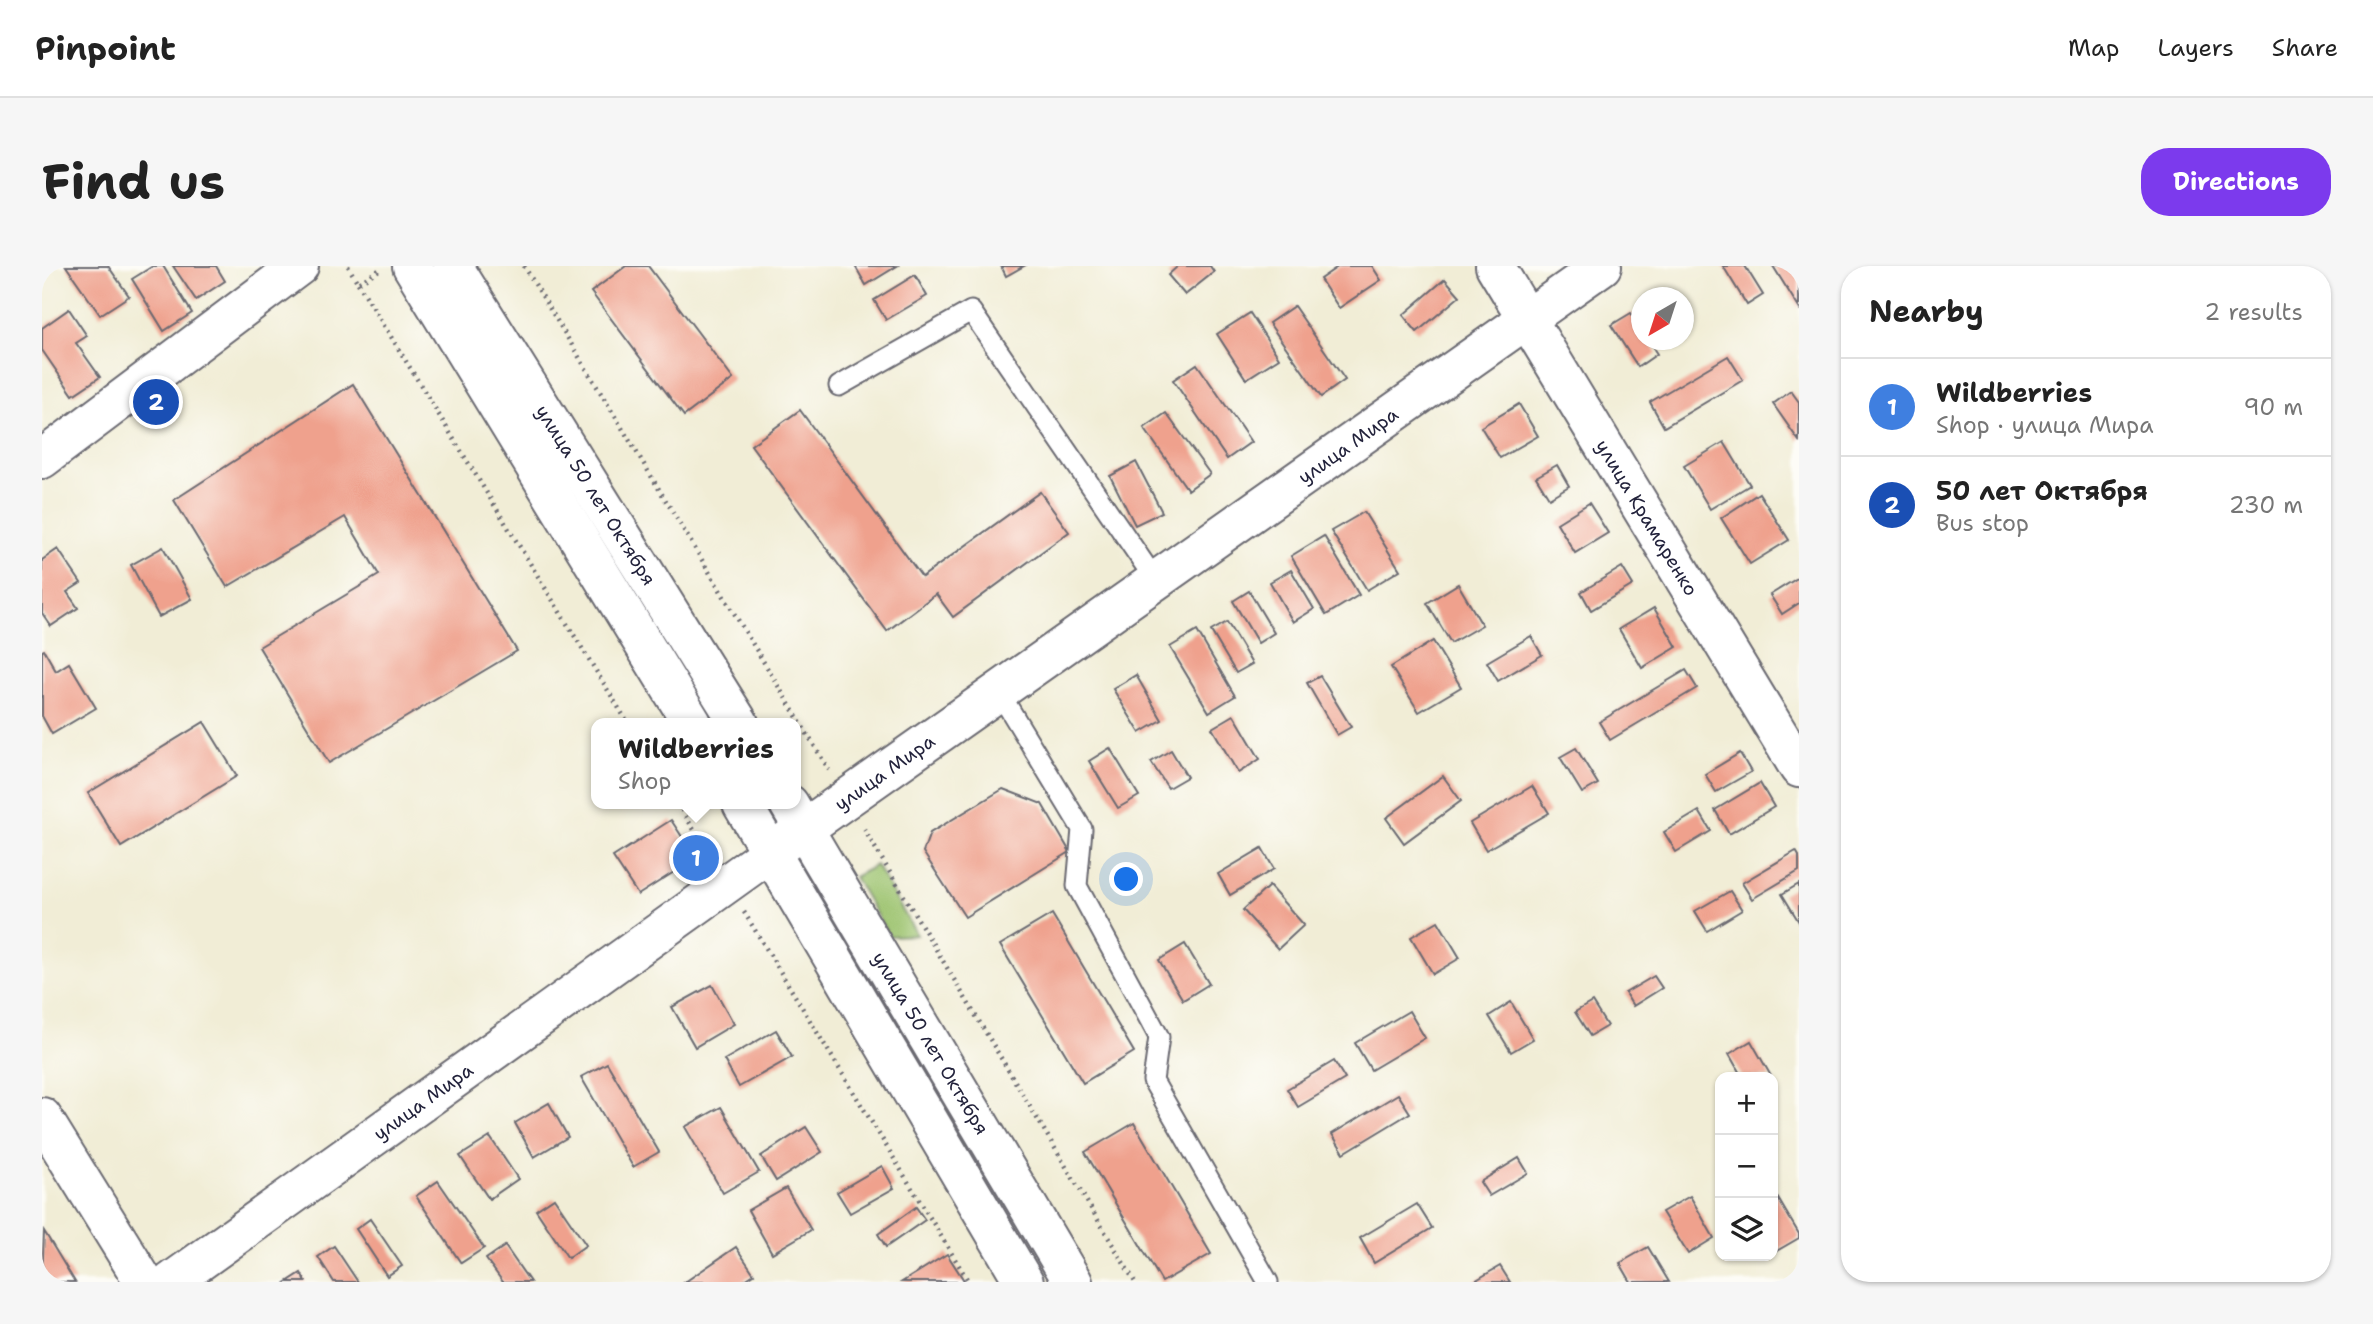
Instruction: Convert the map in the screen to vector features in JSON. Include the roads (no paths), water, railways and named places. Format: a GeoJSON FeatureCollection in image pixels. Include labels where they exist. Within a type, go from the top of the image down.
{"type":"FeatureCollection","features":[{"type":"Feature","properties":{"kind":"street"},"geometry":{"type":"LineString","coordinates":[[42,459],[299,266]]}},
{"type":"Feature","properties":{"kind":"street","name":"улица 50 лет Октября"},"geometry":{"type":"LineString","coordinates":[[412,266],[689,718]]}},
{"type":"Feature","properties":{"kind":"street","name":"улица 50 лет Октября"},"geometry":{"type":"LineString","coordinates":[[453,266],[736,718]]}},
{"type":"Feature","properties":{"kind":"street","name":"улица Крамаренко"},"geometry":{"type":"LineString","coordinates":[[1494,266],[1799,768]]}},
{"type":"Feature","properties":{"kind":"street","name":"улица Мира"},"geometry":{"type":"LineString","coordinates":[[171,1282],[771,852],[797,816],[999,692],[1602,266]]}},
{"type":"Feature","properties":{"kind":"street"},"geometry":{"type":"LineString","coordinates":[[744,809],[1024,1282]]}},
{"type":"Feature","properties":{"kind":"street","name":"улица 50 лет Октября"},"geometry":{"type":"LineString","coordinates":[[797,816],[1073,1282]]}},
{"type":"Feature","properties":{"kind":"street"},"geometry":{"type":"LineString","coordinates":[[42,1117],[144,1282]]}},
{"type":"Feature","properties":{"kind":"lane"},"geometry":{"type":"LineString","coordinates":[[839,386],[971,311],[1156,581]]}},
{"type":"Feature","properties":{"kind":"lane"},"geometry":{"type":"LineString","coordinates":[[999,692],[1082,829],[1077,886],[1159,1037],[1153,1081],[1268,1282]]}},
{"type":"Feature","properties":{"kind":"place","name":"50 лет Октября"},"geometry":{"type":"Point","coordinates":[156,402]}},
{"type":"Feature","properties":{"kind":"place","name":"Wildberries"},"geometry":{"type":"Point","coordinates":[696,858]}}]}
